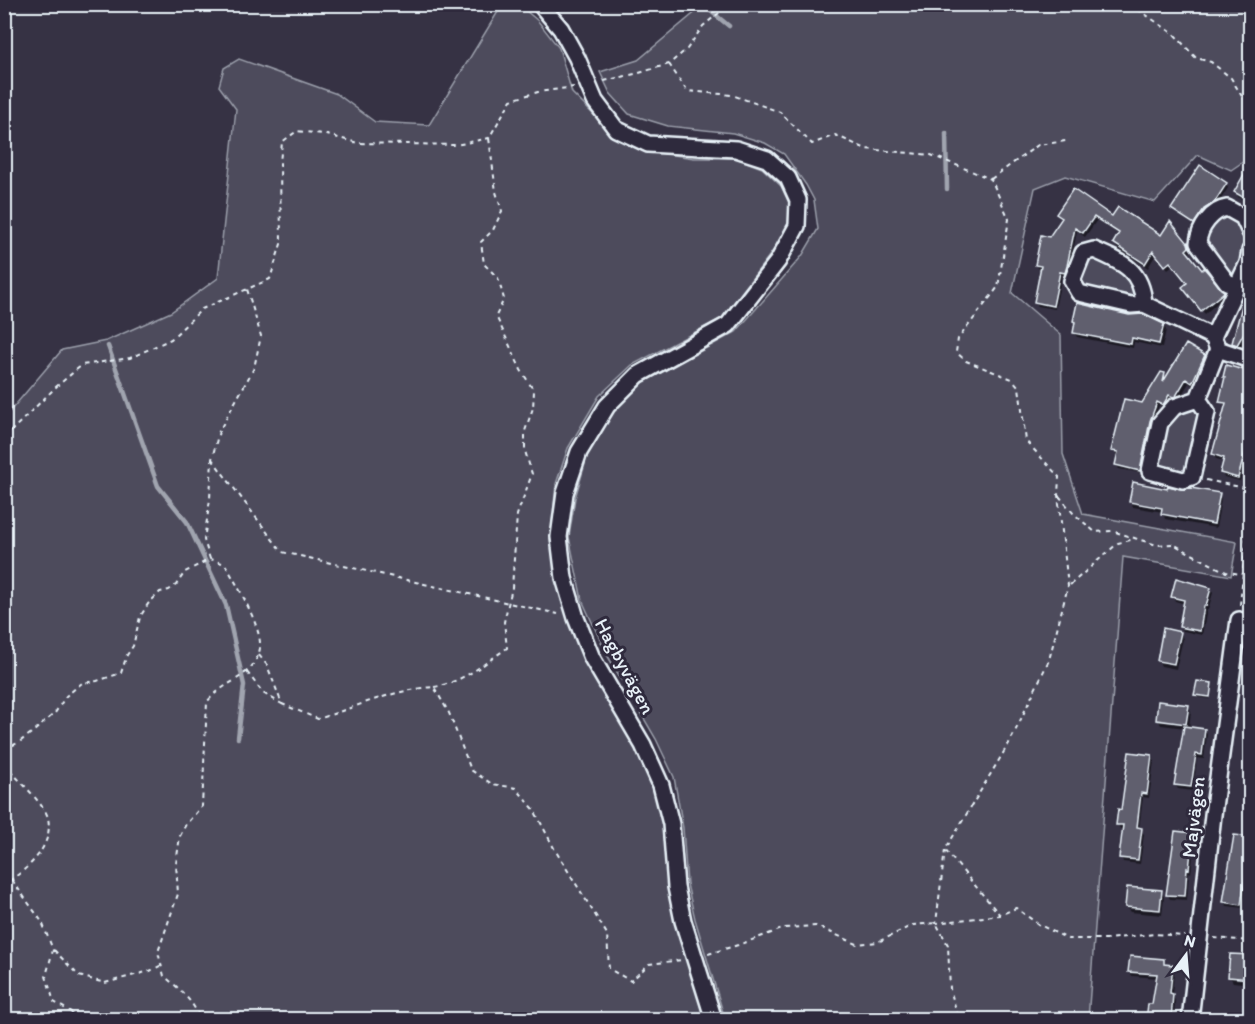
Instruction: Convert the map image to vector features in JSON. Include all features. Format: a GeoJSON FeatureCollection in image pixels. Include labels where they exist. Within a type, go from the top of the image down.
{"type":"FeatureCollection","features":[{"type":"Feature","properties":{"kind":"street","name":"Hagbyvägen"},"geometry":{"type":"LineString","coordinates":[[540,4],[561,29],[589,84],[595,101],[616,129],[648,144],[736,149],[767,159],[788,178],[798,200],[797,226],[778,261],[728,325],[638,375],[607,406],[579,452],[565,493],[559,537],[564,578],[576,618],[592,658],[643,745],[661,785],[671,824],[676,887],[683,921],[714,1020]]}},
{"type":"Feature","properties":{"kind":"street"},"geometry":{"type":"LineString","coordinates":[[1237,286],[1227,282],[1198,243],[1199,232],[1218,209],[1227,208],[1243,217],[1251,232]]}},
{"type":"Feature","properties":{"kind":"street"},"geometry":{"type":"LineString","coordinates":[[1144,304],[1143,289],[1134,273],[1115,259],[1094,250],[1083,254],[1072,281],[1079,293],[1131,305],[1144,304],[1251,360]]}},
{"type":"Feature","properties":{"kind":"street"},"geometry":{"type":"LineString","coordinates":[[1198,399],[1215,343],[1251,251]]}},
{"type":"Feature","properties":{"kind":"street"},"geometry":{"type":"LineString","coordinates":[[1198,399],[1207,412],[1192,477],[1183,480],[1150,471],[1160,423],[1174,407],[1198,399]]}},
{"type":"Feature","properties":{"kind":"street","name":"Majvägen"},"geometry":{"type":"LineString","coordinates":[[1190,1020],[1239,620]]}},
{"type":"Feature","properties":{"kind":"path"},"geometry":{"type":"LineString","coordinates":[[245,673],[263,693],[282,704],[318,719],[391,695],[418,688],[446,685],[468,675],[507,648],[504,622],[512,588],[517,515],[532,474],[525,451],[525,431],[533,408],[534,391],[521,370],[496,316],[504,299],[498,278],[484,264],[481,242],[494,230],[502,211],[496,192],[489,138],[511,100],[538,92],[639,73],[669,64],[687,49],[703,26],[730,4]]}},
{"type":"Feature","properties":{"kind":"path"},"geometry":{"type":"LineString","coordinates":[[1131,4],[1174,34],[1196,58],[1211,62],[1231,78],[1243,98],[1251,101]]}},
{"type":"Feature","properties":{"kind":"path"},"geometry":{"type":"LineString","coordinates":[[669,64],[687,91],[732,95],[780,112],[812,144],[835,135],[866,149],[931,155],[991,179],[1009,219],[998,287],[958,339],[956,352],[966,361],[1012,379],[1019,387],[1026,441],[1059,477],[1058,495],[1068,586],[1049,660],[1011,740],[945,850],[936,923],[948,945],[950,989],[959,1020]]}},
{"type":"Feature","properties":{"kind":"path"},"geometry":{"type":"LineString","coordinates":[[4,438],[82,365],[130,358],[171,339],[202,309],[270,279],[280,244],[282,142],[297,132],[323,134],[358,143],[456,146],[489,138]]}},
{"type":"Feature","properties":{"kind":"path"},"geometry":{"type":"LineString","coordinates":[[991,179],[1038,145],[1066,141]]}},
{"type":"Feature","properties":{"kind":"path"},"geometry":{"type":"LineString","coordinates":[[210,559],[204,540],[210,499],[212,459],[219,431],[254,368],[261,336],[247,289]]}},
{"type":"Feature","properties":{"kind":"path"},"geometry":{"type":"LineString","coordinates":[[212,459],[282,552],[576,618]]}},
{"type":"Feature","properties":{"kind":"path"},"geometry":{"type":"LineString","coordinates":[[1192,477],[1251,489]]}},
{"type":"Feature","properties":{"kind":"path"},"geometry":{"type":"LineString","coordinates":[[1058,495],[1074,514],[1095,532],[1112,531],[1157,545],[1173,544],[1226,572],[1251,575]]}},
{"type":"Feature","properties":{"kind":"path"},"geometry":{"type":"LineString","coordinates":[[1239,620],[1251,500]]}},
{"type":"Feature","properties":{"kind":"path"},"geometry":{"type":"LineString","coordinates":[[1068,586],[1118,543],[1135,539]]}},
{"type":"Feature","properties":{"kind":"path"},"geometry":{"type":"LineString","coordinates":[[4,749],[18,743],[34,731],[55,713],[66,696],[82,683],[98,681],[121,673],[127,655],[133,646],[140,617],[148,604],[160,592],[176,585],[184,572],[210,559],[225,564],[248,604],[261,642],[259,655],[245,673],[216,690],[207,702],[202,806],[186,824],[180,836],[176,864],[178,894],[158,952],[164,976],[194,1004],[201,1020]]}},
{"type":"Feature","properties":{"kind":"path"},"geometry":{"type":"LineString","coordinates":[[259,655],[267,665],[282,704]]}},
{"type":"Feature","properties":{"kind":"path"},"geometry":{"type":"LineString","coordinates":[[434,687],[449,713],[471,770],[492,784],[516,789],[532,808],[607,934],[609,969],[631,981],[649,964],[695,958],[785,928],[816,926],[857,944],[878,942],[912,925],[1000,915],[1016,908],[1038,924],[1068,939],[1107,939],[1154,934],[1251,941]]}},
{"type":"Feature","properties":{"kind":"path"},"geometry":{"type":"LineString","coordinates":[[4,764],[49,817],[47,842],[21,874],[4,884]]}},
{"type":"Feature","properties":{"kind":"path"},"geometry":{"type":"LineString","coordinates":[[945,850],[1000,915]]}},
{"type":"Feature","properties":{"kind":"path"},"geometry":{"type":"LineString","coordinates":[[12,880],[42,922],[53,950],[79,976],[105,983],[150,971],[162,965]]}},
{"type":"Feature","properties":{"kind":"path"},"geometry":{"type":"LineString","coordinates":[[53,950],[46,976],[49,990],[54,1002],[70,1012],[76,1020]]}},
{"type":"Feature","properties":{"kind":"shaded area"},"geometry":{"type":"Polygon","coordinates":[[[502,5],[519,5],[538,21],[559,48],[572,93],[617,138],[654,152],[694,158],[736,158],[762,168],[781,186],[790,205],[788,224],[779,243],[722,318],[632,365],[599,396],[568,448],[556,484],[551,535],[553,558],[569,624],[652,778],[665,832],[668,884],[704,1019],[5,1020],[5,417],[62,350],[106,341],[171,312],[218,278],[236,109],[219,86],[224,68],[239,59],[337,94],[375,122],[429,125],[502,5]]]}},
{"type":"Feature","properties":{"kind":"shaded area"},"geometry":{"type":"Polygon","coordinates":[[[704,5],[1250,5],[1250,157],[1231,170],[1198,155],[1155,202],[1065,176],[1035,188],[1012,293],[1061,335],[1063,454],[1083,514],[1237,542],[1231,576],[1123,557],[1088,1019],[725,1019],[687,884],[683,828],[674,777],[656,739],[607,655],[582,600],[569,537],[575,498],[588,454],[614,409],[644,382],[736,332],[802,256],[818,229],[814,200],[784,154],[765,143],[733,133],[668,126],[629,114],[610,93],[600,72],[638,60],[704,5]]]}},
{"type":"Feature","properties":{"kind":"shaded area"},"geometry":{"type":"Polygon","coordinates":[[[1227,208],[1250,232],[1250,251],[1237,286],[1199,232],[1227,208]]]}},
{"type":"Feature","properties":{"kind":"shaded area"},"geometry":{"type":"Polygon","coordinates":[[[1083,253],[1134,273],[1144,304],[1079,293],[1072,281],[1083,253]]]}},
{"type":"Feature","properties":{"kind":"shaded area"},"geometry":{"type":"Polygon","coordinates":[[[1198,399],[1207,412],[1192,477],[1150,471],[1160,423],[1198,399]]]}},
{"type":"Feature","properties":{"kind":"building"},"geometry":{"type":"Polygon","coordinates":[[[1251,162],[1251,202],[1234,192],[1251,162]]]}},
{"type":"Feature","properties":{"kind":"building"},"geometry":{"type":"Polygon","coordinates":[[[1200,165],[1227,183],[1214,203],[1204,209],[1194,224],[1171,209],[1200,165]]]}},
{"type":"Feature","properties":{"kind":"building"},"geometry":{"type":"Polygon","coordinates":[[[1073,189],[1112,216],[1118,207],[1161,235],[1170,221],[1188,243],[1189,247],[1186,250],[1202,270],[1204,268],[1224,291],[1223,293],[1201,311],[1182,287],[1187,283],[1170,262],[1165,266],[1153,251],[1145,264],[1113,243],[1119,233],[1094,217],[1083,233],[1075,228],[1067,266],[1065,273],[1060,272],[1053,306],[1034,302],[1041,266],[1035,265],[1041,235],[1049,237],[1062,218],[1056,214],[1073,189]]]}},
{"type":"Feature","properties":{"kind":"building"},"geometry":{"type":"Polygon","coordinates":[[[1247,287],[1251,288],[1251,321],[1237,345],[1232,343],[1247,287]]]}},
{"type":"Feature","properties":{"kind":"building"},"geometry":{"type":"Polygon","coordinates":[[[1077,303],[1129,315],[1143,314],[1164,324],[1159,344],[1132,338],[1131,344],[1073,333],[1077,303]]]}},
{"type":"Feature","properties":{"kind":"building"},"geometry":{"type":"Polygon","coordinates":[[[1186,344],[1205,355],[1192,383],[1186,379],[1176,396],[1169,395],[1163,405],[1157,402],[1150,421],[1140,471],[1115,465],[1118,452],[1111,451],[1124,399],[1142,403],[1161,372],[1165,373],[1163,382],[1186,344]]]}},
{"type":"Feature","properties":{"kind":"building"},"geometry":{"type":"Polygon","coordinates":[[[1226,365],[1251,372],[1251,404],[1245,424],[1251,426],[1251,430],[1238,478],[1220,473],[1224,458],[1212,454],[1226,403],[1219,402],[1226,365]]]}},
{"type":"Feature","properties":{"kind":"building"},"geometry":{"type":"Polygon","coordinates":[[[1133,482],[1167,489],[1168,486],[1220,493],[1214,524],[1161,514],[1162,508],[1129,502],[1133,482]]]}},
{"type":"Feature","properties":{"kind":"building"},"geometry":{"type":"Polygon","coordinates":[[[1176,578],[1211,588],[1206,606],[1204,606],[1200,631],[1179,627],[1184,600],[1171,597],[1176,578]]]}},
{"type":"Feature","properties":{"kind":"building"},"geometry":{"type":"Polygon","coordinates":[[[1163,628],[1181,632],[1174,664],[1157,661],[1163,628]]]}},
{"type":"Feature","properties":{"kind":"building"},"geometry":{"type":"Polygon","coordinates":[[[1197,681],[1212,683],[1210,697],[1194,695],[1197,681]]]}},
{"type":"Feature","properties":{"kind":"building"},"geometry":{"type":"Polygon","coordinates":[[[1158,701],[1189,705],[1186,724],[1156,720],[1158,701]]]}},
{"type":"Feature","properties":{"kind":"building"},"geometry":{"type":"Polygon","coordinates":[[[1184,726],[1205,729],[1202,755],[1196,754],[1191,787],[1174,785],[1184,726]]]}},
{"type":"Feature","properties":{"kind":"building"},"geometry":{"type":"Polygon","coordinates":[[[1129,752],[1152,755],[1147,794],[1141,793],[1137,827],[1142,828],[1138,860],[1119,858],[1123,825],[1116,825],[1118,809],[1121,810],[1129,752]]]}},
{"type":"Feature","properties":{"kind":"building"},"geometry":{"type":"Polygon","coordinates":[[[1175,831],[1193,833],[1185,896],[1166,895],[1175,831]]]}},
{"type":"Feature","properties":{"kind":"building"},"geometry":{"type":"Polygon","coordinates":[[[1234,835],[1251,837],[1249,872],[1246,872],[1241,905],[1223,902],[1234,835]]]}},
{"type":"Feature","properties":{"kind":"building"},"geometry":{"type":"Polygon","coordinates":[[[1127,887],[1162,890],[1160,910],[1125,907],[1127,887]]]}},
{"type":"Feature","properties":{"kind":"building"},"geometry":{"type":"Polygon","coordinates":[[[1230,954],[1251,955],[1251,979],[1228,977],[1230,954]]]}},
{"type":"Feature","properties":{"kind":"building"},"geometry":{"type":"Polygon","coordinates":[[[1130,956],[1164,959],[1164,964],[1173,965],[1170,993],[1173,994],[1171,1020],[1146,1020],[1148,1004],[1152,1004],[1157,974],[1128,972],[1130,956]]]}},
{"type":"Feature","properties":{"kind":"waterway"},"geometry":{"type":"LineString","coordinates":[[707,8],[729,26]]}},
{"type":"Feature","properties":{"kind":"waterway"},"geometry":{"type":"LineString","coordinates":[[946,133],[947,189]]}},
{"type":"Feature","properties":{"kind":"waterway"},"geometry":{"type":"LineString","coordinates":[[108,346],[158,486],[187,522],[226,605],[244,685],[238,738]]}}]}
